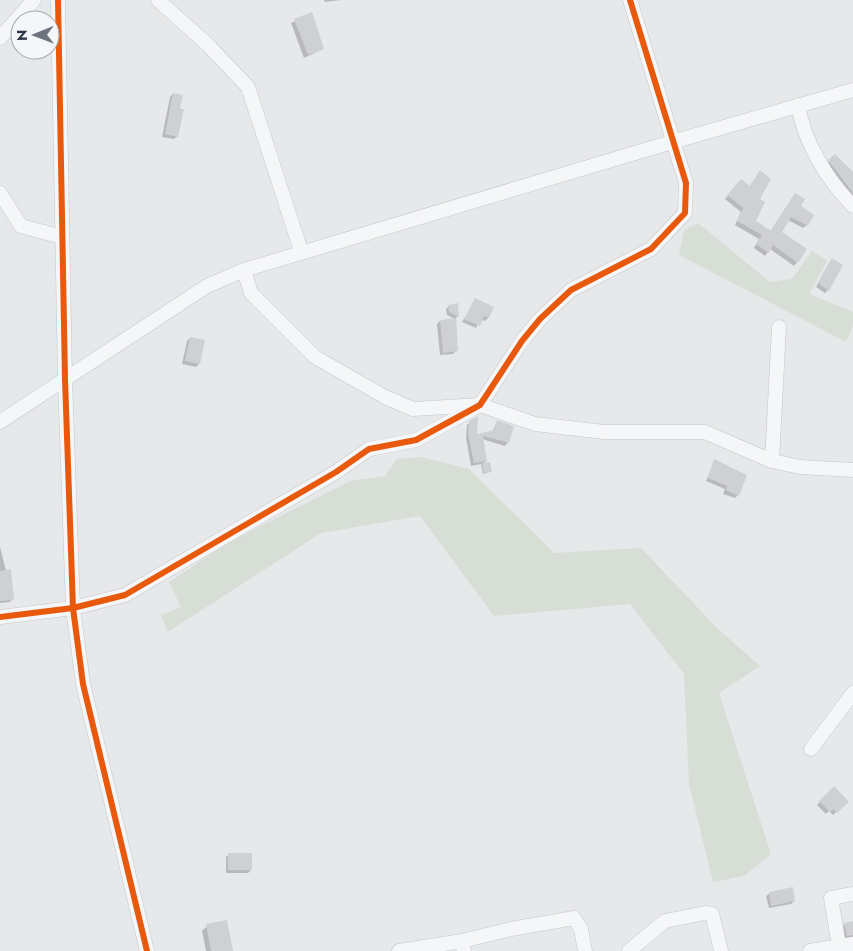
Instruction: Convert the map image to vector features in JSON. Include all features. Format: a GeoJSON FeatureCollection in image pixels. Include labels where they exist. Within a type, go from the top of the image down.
{"type":"FeatureCollection","features":[{"type":"Feature","properties":{"kind":"street"},"geometry":{"type":"LineString","coordinates":[[0,38],[34,0]]}},
{"type":"Feature","properties":{"kind":"street"},"geometry":{"type":"LineString","coordinates":[[58,0],[65,379],[74,608],[83,684],[147,951]]}},
{"type":"Feature","properties":{"kind":"street"},"geometry":{"type":"LineString","coordinates":[[158,0],[208,45],[248,87],[301,251]]}},
{"type":"Feature","properties":{"kind":"street"},"geometry":{"type":"LineString","coordinates":[[0,617],[74,608],[125,594],[336,472],[369,450],[416,440],[480,405],[522,341],[540,320],[571,290],[651,249],[685,213],[686,183],[630,0]]}},
{"type":"Feature","properties":{"kind":"street"},"geometry":{"type":"LineString","coordinates":[[0,422],[207,286],[244,270],[301,251],[853,90]]}},
{"type":"Feature","properties":{"kind":"street"},"geometry":{"type":"LineString","coordinates":[[798,105],[803,126],[821,166],[843,196],[853,206]]}},
{"type":"Feature","properties":{"kind":"street"},"geometry":{"type":"LineString","coordinates":[[0,193],[21,226],[62,237]]}},
{"type":"Feature","properties":{"kind":"street"},"geometry":{"type":"LineString","coordinates":[[244,270],[250,294],[315,357],[385,397],[413,409],[480,405],[535,424],[594,431],[706,432],[772,461],[800,467],[853,470]]}},
{"type":"Feature","properties":{"kind":"street"},"geometry":{"type":"LineString","coordinates":[[772,461],[779,327]]}},
{"type":"Feature","properties":{"kind":"street"},"geometry":{"type":"LineString","coordinates":[[811,749],[853,693]]}},
{"type":"Feature","properties":{"kind":"street"},"geometry":{"type":"LineString","coordinates":[[810,951],[846,945],[830,898],[853,894]]}},
{"type":"Feature","properties":{"kind":"street"},"geometry":{"type":"LineString","coordinates":[[629,951],[665,921],[705,912],[712,914],[715,919],[721,951]]}},
{"type":"Feature","properties":{"kind":"street"},"geometry":{"type":"LineString","coordinates":[[399,951],[463,946],[511,929],[574,918],[580,929],[585,951]]}},
{"type":"Feature","properties":{"kind":"shaded area"},"geometry":{"type":"Polygon","coordinates":[[[698,223],[770,282],[792,279],[812,251],[827,261],[809,294],[853,312],[853,326],[846,342],[679,255],[684,230],[698,223]]]}},
{"type":"Feature","properties":{"kind":"shaded area"},"geometry":{"type":"Polygon","coordinates":[[[421,457],[469,469],[554,553],[641,548],[718,629],[760,666],[719,693],[771,854],[744,876],[713,882],[689,784],[684,674],[630,604],[494,616],[420,516],[321,533],[168,632],[161,615],[181,607],[169,582],[231,541],[350,481],[385,476],[397,459],[421,457]]]}},
{"type":"Feature","properties":{"kind":"building"},"geometry":{"type":"Polygon","coordinates":[[[312,12],[324,49],[308,55],[294,19],[312,12]]]}},
{"type":"Feature","properties":{"kind":"building"},"geometry":{"type":"Polygon","coordinates":[[[173,93],[183,95],[180,109],[184,109],[178,137],[165,134],[173,93]]]}},
{"type":"Feature","properties":{"kind":"building"},"geometry":{"type":"Polygon","coordinates":[[[835,154],[853,172],[853,193],[828,160],[835,154]]]}},
{"type":"Feature","properties":{"kind":"building"},"geometry":{"type":"Polygon","coordinates":[[[760,170],[771,179],[760,199],[765,202],[756,221],[771,231],[795,193],[805,199],[801,206],[814,215],[808,226],[791,217],[782,232],[807,249],[798,263],[773,245],[769,253],[756,244],[762,235],[737,221],[743,208],[727,195],[741,179],[750,186],[760,170]]]}},
{"type":"Feature","properties":{"kind":"building"},"geometry":{"type":"Polygon","coordinates":[[[832,258],[843,265],[829,291],[818,283],[832,258]]]}},
{"type":"Feature","properties":{"kind":"building"},"geometry":{"type":"Polygon","coordinates":[[[475,298],[494,307],[489,318],[484,316],[480,326],[464,319],[475,298]]]}},
{"type":"Feature","properties":{"kind":"building"},"geometry":{"type":"Polygon","coordinates":[[[458,303],[459,317],[449,312],[448,305],[458,303]]]}},
{"type":"Feature","properties":{"kind":"building"},"geometry":{"type":"Polygon","coordinates":[[[456,318],[458,351],[443,353],[440,320],[456,318]]]}},
{"type":"Feature","properties":{"kind":"building"},"geometry":{"type":"Polygon","coordinates":[[[190,337],[205,340],[200,364],[185,361],[190,337]]]}},
{"type":"Feature","properties":{"kind":"building"},"geometry":{"type":"Polygon","coordinates":[[[478,416],[477,434],[494,430],[497,420],[514,426],[509,443],[483,436],[487,461],[474,463],[468,434],[469,421],[478,416]]]}},
{"type":"Feature","properties":{"kind":"building"},"geometry":{"type":"Polygon","coordinates":[[[714,459],[747,475],[739,496],[726,490],[727,486],[708,478],[714,459]]]}},
{"type":"Feature","properties":{"kind":"building"},"geometry":{"type":"Polygon","coordinates":[[[490,462],[492,472],[484,473],[482,463],[490,462]]]}},
{"type":"Feature","properties":{"kind":"building"},"geometry":{"type":"Polygon","coordinates":[[[11,569],[14,600],[0,601],[0,571],[11,569]]]}},
{"type":"Feature","properties":{"kind":"building"},"geometry":{"type":"Polygon","coordinates":[[[834,786],[849,802],[837,813],[833,809],[830,812],[819,801],[834,786]]]}},
{"type":"Feature","properties":{"kind":"building"},"geometry":{"type":"Polygon","coordinates":[[[228,853],[252,853],[252,870],[228,870],[228,853]]]}},
{"type":"Feature","properties":{"kind":"building"},"geometry":{"type":"Polygon","coordinates":[[[793,887],[795,901],[771,906],[769,892],[793,887]]]}},
{"type":"Feature","properties":{"kind":"building"},"geometry":{"type":"Polygon","coordinates":[[[227,920],[233,951],[211,951],[206,924],[227,920]]]}},
{"type":"Feature","properties":{"kind":"building"},"geometry":{"type":"Polygon","coordinates":[[[853,921],[853,935],[847,936],[844,923],[853,921]]]}},
{"type":"Feature","properties":{"kind":"cycle path"},"geometry":{"type":"LineString","coordinates":[[58,0],[65,379],[73,608],[83,684],[147,951]]}},
{"type":"Feature","properties":{"kind":"cycle path"},"geometry":{"type":"LineString","coordinates":[[0,617],[73,608],[125,595],[336,472],[369,449],[416,440],[480,405],[522,341],[540,319],[571,290],[651,249],[685,213],[686,183],[630,0]]}}]}
